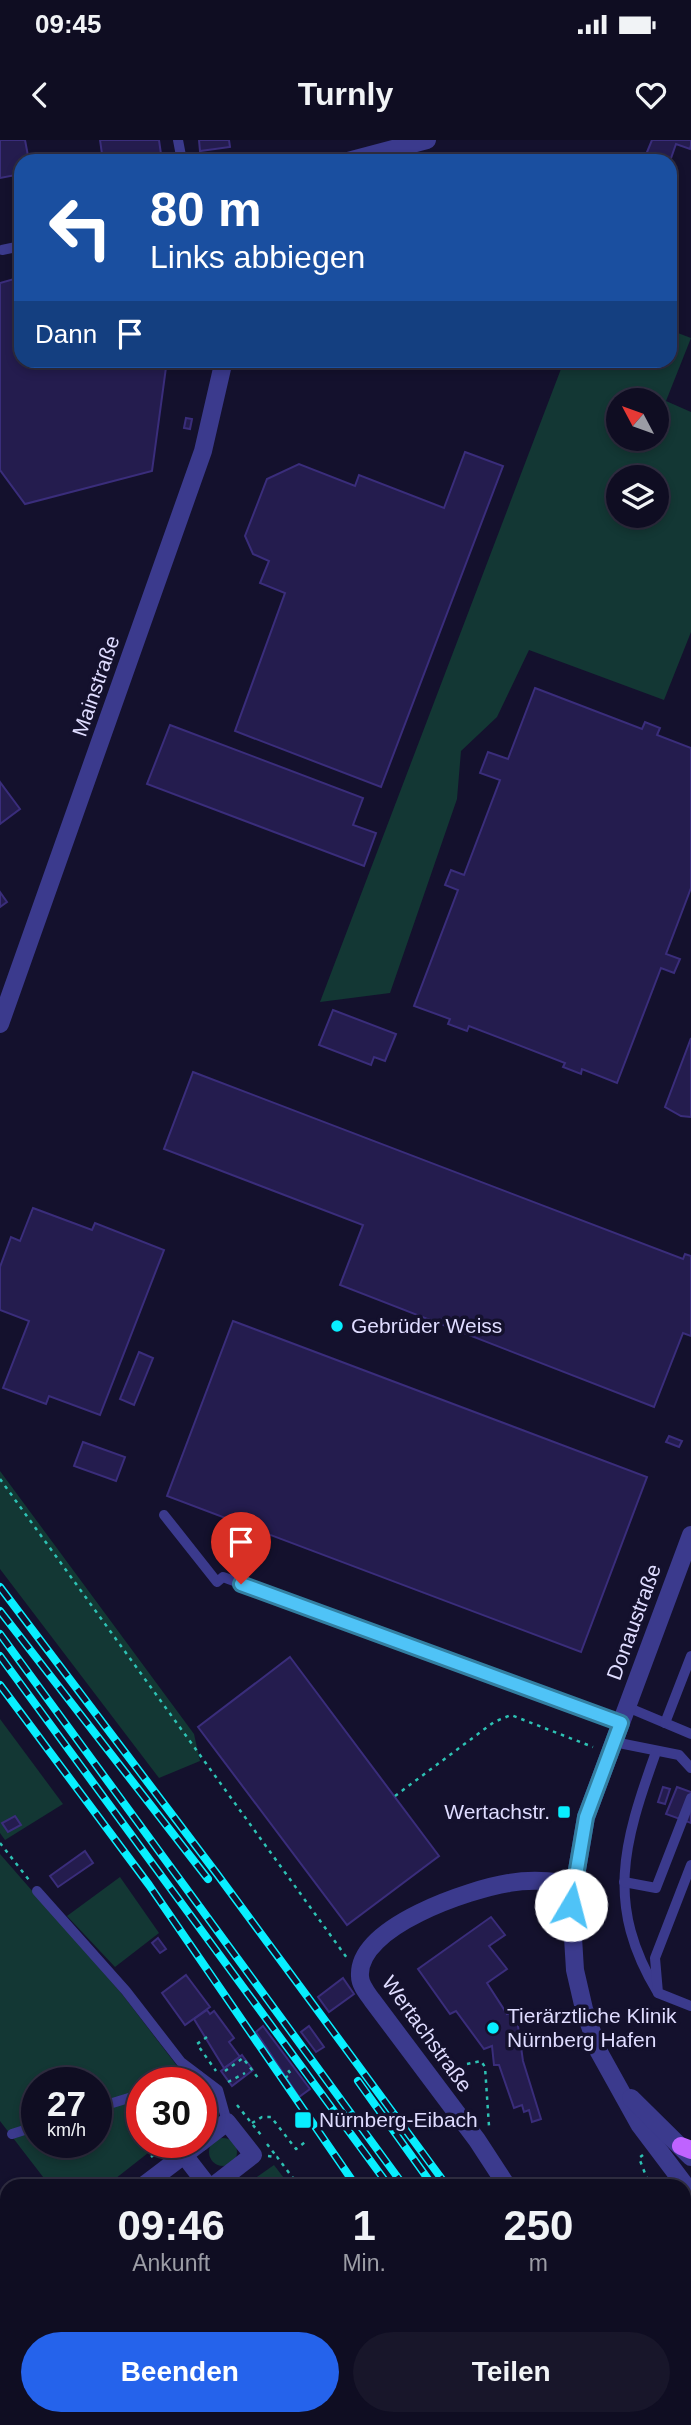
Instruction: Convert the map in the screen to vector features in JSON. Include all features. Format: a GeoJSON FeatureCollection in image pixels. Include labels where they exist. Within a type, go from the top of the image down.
{"type":"FeatureCollection","features":[{"type":"Feature","properties":{"kind":"street"},"geometry":{"type":"LineString","coordinates":[[374,154],[427,140]]}},
{"type":"Feature","properties":{"kind":"street","name":"Mainstraße"},"geometry":{"type":"LineString","coordinates":[[0,1024],[203,451],[222,368]]}},
{"type":"Feature","properties":{"kind":"street","name":"Donaustraße"},"geometry":{"type":"LineString","coordinates":[[680,2179],[654,2146],[600,2052],[578,1983],[572,1927],[573,1884],[586,1817],[691,1535]]}},
{"type":"Feature","properties":{"kind":"street","name":"Wertachstraße"},"geometry":{"type":"LineString","coordinates":[[502,2179],[477,2140],[372,2000],[360,1976],[364,1960],[382,1937],[451,1898],[508,1883],[539,1880],[573,1884]]}},
{"type":"Feature","properties":{"kind":"street","name":"Donaustraße"},"geometry":{"type":"LineString","coordinates":[[618,2086],[688,2151]]}},
{"type":"Feature","properties":{"kind":"street"},"geometry":{"type":"LineString","coordinates":[[217,2130],[227,2122],[253,2155],[220,2179]]}},
{"type":"Feature","properties":{"kind":"street"},"geometry":{"type":"LineString","coordinates":[[152,2179],[180,2158]]}},
{"type":"Feature","properties":{"kind":"street"},"geometry":{"type":"LineString","coordinates":[[187,2158],[205,2179]]}},
{"type":"Feature","properties":{"kind":"lane"},"geometry":{"type":"LineString","coordinates":[[164,1515],[217,1582],[223,1577],[624,1715],[665,1723],[691,1734]]}},
{"type":"Feature","properties":{"kind":"lane"},"geometry":{"type":"LineString","coordinates":[[665,1723],[691,1656]]}},
{"type":"Feature","properties":{"kind":"lane"},"geometry":{"type":"LineString","coordinates":[[612,1748],[679,1755],[691,1768]]}},
{"type":"Feature","properties":{"kind":"lane"},"geometry":{"type":"LineString","coordinates":[[656,1752],[633,1819],[624,1882],[632,1942],[658,1993],[691,2006]]}},
{"type":"Feature","properties":{"kind":"lane"},"geometry":{"type":"LineString","coordinates":[[624,1882],[656,1888],[691,1798]]}},
{"type":"Feature","properties":{"kind":"lane"},"geometry":{"type":"LineString","coordinates":[[658,1993],[655,1958],[691,1865]]}},
{"type":"Feature","properties":{"kind":"lane"},"geometry":{"type":"LineString","coordinates":[[37,1891],[126,1991],[187,2067]]}},
{"type":"Feature","properties":{"kind":"lane"},"geometry":{"type":"LineString","coordinates":[[217,2089],[227,2122]]}},
{"type":"Feature","properties":{"kind":"lane"},"geometry":{"type":"LineString","coordinates":[[12,2134],[21,2131]]}},
{"type":"Feature","properties":{"kind":"path"},"geometry":{"type":"LineString","coordinates":[[0,1479],[360,1976]]}},
{"type":"Feature","properties":{"kind":"path"},"geometry":{"type":"LineString","coordinates":[[395,1796],[494,1722],[511,1715],[612,1748]]}},
{"type":"Feature","properties":{"kind":"path"},"geometry":{"type":"LineString","coordinates":[[0,1843],[37,1891]]}},
{"type":"Feature","properties":{"kind":"path"},"geometry":{"type":"LineString","coordinates":[[207,2037],[197,2044],[213,2067]]}},
{"type":"Feature","properties":{"kind":"path"},"geometry":{"type":"LineString","coordinates":[[225,2071],[243,2058],[258,2078],[261,2076]]}},
{"type":"Feature","properties":{"kind":"path"},"geometry":{"type":"LineString","coordinates":[[467,2064],[481,2062],[485,2067],[489,2133]]}},
{"type":"Feature","properties":{"kind":"path"},"geometry":{"type":"LineString","coordinates":[[285,2078],[291,2074],[288,2070]]}},
{"type":"Feature","properties":{"kind":"path"},"geometry":{"type":"LineString","coordinates":[[233,2082],[245,2073]]}},
{"type":"Feature","properties":{"kind":"path"},"geometry":{"type":"LineString","coordinates":[[252,2123],[262,2117],[271,2118],[296,2149],[308,2140]]}},
{"type":"Feature","properties":{"kind":"path"},"geometry":{"type":"LineString","coordinates":[[647,2179],[639,2158],[654,2146]]}},
{"type":"Feature","properties":{"kind":"path"},"geometry":{"type":"LineString","coordinates":[[253,2155],[277,2157],[294,2179]]}},
{"type":"Feature","properties":{"kind":"green space"},"geometry":{"type":"Polygon","coordinates":[[[677,333],[691,338],[669,393],[669,388],[606,388],[606,452],[668,452],[669,402],[691,412],[691,632],[664,700],[529,650],[497,717],[461,751],[457,799],[390,993],[320,1002],[561,368],[677,368],[677,333]]]}},
{"type":"Feature","properties":{"kind":"green space"},"geometry":{"type":"Polygon","coordinates":[[[0,1471],[194,1734],[200,1761],[159,1778],[0,1569],[0,1471]]]}},
{"type":"Feature","properties":{"kind":"green space"},"geometry":{"type":"Polygon","coordinates":[[[0,1719],[63,1804],[5,1840],[0,1833],[0,1719]]]}},
{"type":"Feature","properties":{"kind":"green space"},"geometry":{"type":"Polygon","coordinates":[[[0,1854],[122,1994],[178,2067],[126,2067],[126,2158],[142,2158],[115,2179],[45,2179],[28,2158],[112,2158],[112,2067],[21,2067],[21,2148],[0,2121],[0,1854]]]}},
{"type":"Feature","properties":{"kind":"green space"},"geometry":{"type":"Polygon","coordinates":[[[120,1877],[159,1933],[115,1967],[67,1916],[120,1877]]]}},
{"type":"Feature","properties":{"kind":"green space"},"geometry":{"type":"Polygon","coordinates":[[[217,2139],[229,2139],[236,2146],[236,2158],[229,2165],[217,2165],[210,2158],[217,2158],[217,2139]]]}},
{"type":"Feature","properties":{"kind":"green space"},"geometry":{"type":"Polygon","coordinates":[[[274,2165],[285,2179],[254,2179],[274,2165]]]}},
{"type":"Feature","properties":{"kind":"building"},"geometry":{"type":"Polygon","coordinates":[[[0,140],[25,140],[28,154],[14,154],[14,175],[0,178],[0,140]]]}},
{"type":"Feature","properties":{"kind":"building"},"geometry":{"type":"Polygon","coordinates":[[[100,140],[159,140],[161,154],[102,154],[100,140]]]}},
{"type":"Feature","properties":{"kind":"building"},"geometry":{"type":"Polygon","coordinates":[[[199,140],[229,140],[230,147],[200,151],[199,140]]]}},
{"type":"Feature","properties":{"kind":"building"},"geometry":{"type":"Polygon","coordinates":[[[652,140],[691,140],[690,149],[676,144],[672,154],[646,154],[652,140]]]}},
{"type":"Feature","properties":{"kind":"building"},"geometry":{"type":"Polygon","coordinates":[[[14,279],[14,368],[166,368],[152,471],[25,504],[0,470],[0,283],[14,279]]]}},
{"type":"Feature","properties":{"kind":"building"},"geometry":{"type":"Polygon","coordinates":[[[186,418],[192,419],[190,429],[184,428],[186,418]]]}},
{"type":"Feature","properties":{"kind":"building"},"geometry":{"type":"Polygon","coordinates":[[[465,452],[503,466],[381,787],[235,731],[285,593],[260,583],[269,561],[253,554],[245,536],[267,479],[299,464],[355,486],[359,475],[444,508],[465,452]]]}},
{"type":"Feature","properties":{"kind":"building"},"geometry":{"type":"Polygon","coordinates":[[[535,688],[642,729],[645,722],[660,728],[657,735],[691,748],[691,888],[666,954],[680,959],[674,973],[661,968],[617,1083],[582,1069],[581,1074],[563,1067],[565,1063],[469,1026],[467,1031],[448,1024],[450,1019],[414,1006],[458,890],[445,885],[451,870],[464,875],[500,780],[480,773],[488,752],[508,759],[535,688]]]}},
{"type":"Feature","properties":{"kind":"building"},"geometry":{"type":"Polygon","coordinates":[[[170,725],[363,798],[353,825],[376,833],[364,866],[147,784],[170,725]]]}},
{"type":"Feature","properties":{"kind":"building"},"geometry":{"type":"Polygon","coordinates":[[[0,782],[20,809],[0,824],[0,782]]]}},
{"type":"Feature","properties":{"kind":"building"},"geometry":{"type":"Polygon","coordinates":[[[0,892],[7,902],[0,907],[0,892]]]}},
{"type":"Feature","properties":{"kind":"building"},"geometry":{"type":"Polygon","coordinates":[[[333,1010],[396,1034],[385,1061],[374,1057],[371,1065],[319,1045],[333,1010]]]}},
{"type":"Feature","properties":{"kind":"building"},"geometry":{"type":"Polygon","coordinates":[[[691,1038],[691,1117],[681,1116],[665,1107],[691,1038]]]}},
{"type":"Feature","properties":{"kind":"building"},"geometry":{"type":"Polygon","coordinates":[[[193,1072],[683,1259],[685,1254],[691,1256],[691,1336],[683,1333],[654,1407],[340,1285],[363,1225],[164,1149],[193,1072]]]}},
{"type":"Feature","properties":{"kind":"building"},"geometry":{"type":"Polygon","coordinates":[[[33,1208],[92,1230],[95,1223],[164,1250],[100,1415],[49,1396],[46,1404],[3,1388],[29,1321],[0,1310],[0,1267],[11,1237],[20,1241],[33,1208]]]}},
{"type":"Feature","properties":{"kind":"building"},"geometry":{"type":"Polygon","coordinates":[[[233,1321],[647,1477],[581,1652],[167,1496],[233,1321]]]}},
{"type":"Feature","properties":{"kind":"building"},"geometry":{"type":"Polygon","coordinates":[[[139,1352],[153,1358],[134,1405],[120,1399],[139,1352]]]}},
{"type":"Feature","properties":{"kind":"building"},"geometry":{"type":"Polygon","coordinates":[[[669,1436],[682,1441],[679,1447],[666,1442],[669,1436]]]}},
{"type":"Feature","properties":{"kind":"building"},"geometry":{"type":"Polygon","coordinates":[[[83,1442],[125,1457],[116,1481],[74,1466],[83,1442]]]}},
{"type":"Feature","properties":{"kind":"building"},"geometry":{"type":"Polygon","coordinates":[[[290,1657],[439,1856],[347,1925],[198,1727],[290,1657]]]}},
{"type":"Feature","properties":{"kind":"building"},"geometry":{"type":"Polygon","coordinates":[[[663,1787],[670,1789],[665,1804],[658,1802],[663,1787]]]}},
{"type":"Feature","properties":{"kind":"building"},"geometry":{"type":"Polygon","coordinates":[[[677,1787],[691,1792],[691,1823],[666,1814],[677,1787]]]}},
{"type":"Feature","properties":{"kind":"building"},"geometry":{"type":"Polygon","coordinates":[[[15,1816],[21,1825],[8,1832],[2,1823],[15,1816]]]}},
{"type":"Feature","properties":{"kind":"building"},"geometry":{"type":"Polygon","coordinates":[[[85,1851],[93,1863],[58,1887],[50,1876],[85,1851]]]}},
{"type":"Feature","properties":{"kind":"building","name":"Tierärztliche Klinik Nürnberg Hafen"},"geometry":{"type":"Polygon","coordinates":[[[491,1917],[505,1935],[489,1946],[507,1969],[487,1983],[507,2014],[516,2012],[523,2061],[541,2119],[532,2122],[529,2110],[524,2112],[522,2105],[514,2108],[499,2065],[494,2065],[492,2046],[484,2049],[456,2011],[450,2014],[418,1969],[491,1917]]]}},
{"type":"Feature","properties":{"kind":"building"},"geometry":{"type":"Polygon","coordinates":[[[158,1938],[166,1949],[160,1953],[152,1943],[158,1938]]]}},
{"type":"Feature","properties":{"kind":"building"},"geometry":{"type":"Polygon","coordinates":[[[186,1975],[210,2007],[185,2025],[162,1993],[186,1975]]]}},
{"type":"Feature","properties":{"kind":"building"},"geometry":{"type":"Polygon","coordinates":[[[343,1978],[354,1994],[329,2012],[318,1997],[343,1978]]]}},
{"type":"Feature","properties":{"kind":"building"},"geometry":{"type":"Polygon","coordinates":[[[207,2010],[210,2014],[214,2011],[234,2038],[229,2042],[240,2057],[224,2068],[194,2019],[207,2010]]]}},
{"type":"Feature","properties":{"kind":"building"},"geometry":{"type":"Polygon","coordinates":[[[263,2026],[310,2089],[299,2097],[256,2032],[263,2026]]]}},
{"type":"Feature","properties":{"kind":"building"},"geometry":{"type":"Polygon","coordinates":[[[309,2026],[324,2047],[316,2052],[301,2032],[309,2026]]]}},
{"type":"Feature","properties":{"kind":"building"},"geometry":{"type":"Polygon","coordinates":[[[242,2055],[253,2070],[232,2086],[221,2071],[242,2055]]]}},
{"type":"Feature","properties":{"kind":"railway"},"geometry":{"type":"LineString","coordinates":[[0,1587],[217,1874],[442,2179]]}},
{"type":"Feature","properties":{"kind":"railway"},"geometry":{"type":"LineString","coordinates":[[0,1611],[208,1879]]}},
{"type":"Feature","properties":{"kind":"railway"},"geometry":{"type":"LineString","coordinates":[[0,1634],[399,2179]]}},
{"type":"Feature","properties":{"kind":"railway"},"geometry":{"type":"LineString","coordinates":[[0,1656],[384,2179]]}},
{"type":"Feature","properties":{"kind":"railway"},"geometry":{"type":"LineString","coordinates":[[0,1685],[149,1885],[351,2179]]}},
{"type":"Feature","properties":{"kind":"railway"},"geometry":{"type":"LineString","coordinates":[[358,2081],[428,2179]]}},
{"type":"Feature","properties":{"kind":"place","name":"Gebrüder Weiss"},"geometry":{"type":"Point","coordinates":[337,1326]}},
{"type":"Feature","properties":{"kind":"place","name":"Wertachstr."},"geometry":{"type":"Point","coordinates":[564,1812]}},
{"type":"Feature","properties":{"kind":"place","name":"Tierärztliche Klinik Nürnberg Hafen"},"geometry":{"type":"Point","coordinates":[493,2028]}},
{"type":"Feature","properties":{"kind":"place","name":"Nürnberg-Eibach"},"geometry":{"type":"Point","coordinates":[303,2120]}},
{"type":"Feature","properties":{"kind":"route"},"geometry":{"type":"LineString","coordinates":[[241,1584],[621,1723],[586,1817],[571,1905]]}}]}
